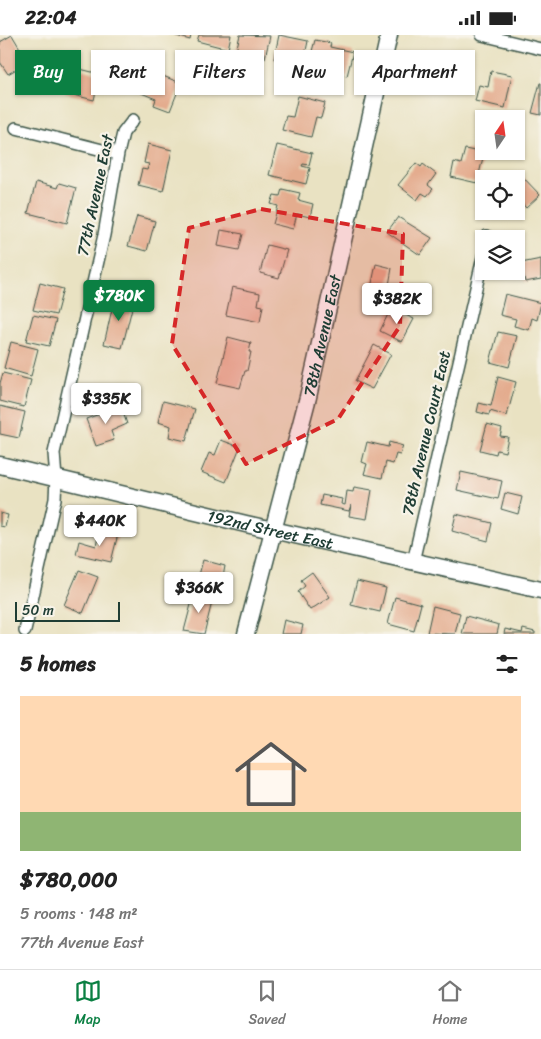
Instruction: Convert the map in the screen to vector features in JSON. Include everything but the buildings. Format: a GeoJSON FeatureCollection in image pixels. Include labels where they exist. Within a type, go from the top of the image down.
{"type":"FeatureCollection","features":[{"type":"Feature","properties":{"kind":"street","name":"78th Avenue East"},"geometry":{"type":"LineString","coordinates":[[246,634],[308,397],[389,35]]}},
{"type":"Feature","properties":{"kind":"street"},"geometry":{"type":"LineString","coordinates":[[482,35],[541,49]]}},
{"type":"Feature","properties":{"kind":"street","name":"77th Avenue East"},"geometry":{"type":"LineString","coordinates":[[25,631],[55,499],[54,453],[104,235],[118,154],[123,133],[133,120]]}},
{"type":"Feature","properties":{"kind":"street"},"geometry":{"type":"LineString","coordinates":[[16,128],[118,154]]}},
{"type":"Feature","properties":{"kind":"street","name":"78th Avenue Court East"},"geometry":{"type":"LineString","coordinates":[[413,562],[478,280]]}},
{"type":"Feature","properties":{"kind":"street","name":"192nd Street East"},"geometry":{"type":"LineString","coordinates":[[0,465],[413,562],[541,590]]}},
{"type":"Feature","properties":{"kind":"highlighted area"},"geometry":{"type":"Polygon","coordinates":[[[261,209],[403,234],[400,326],[338,419],[246,464],[172,344],[189,228],[261,209]]]}}]}
